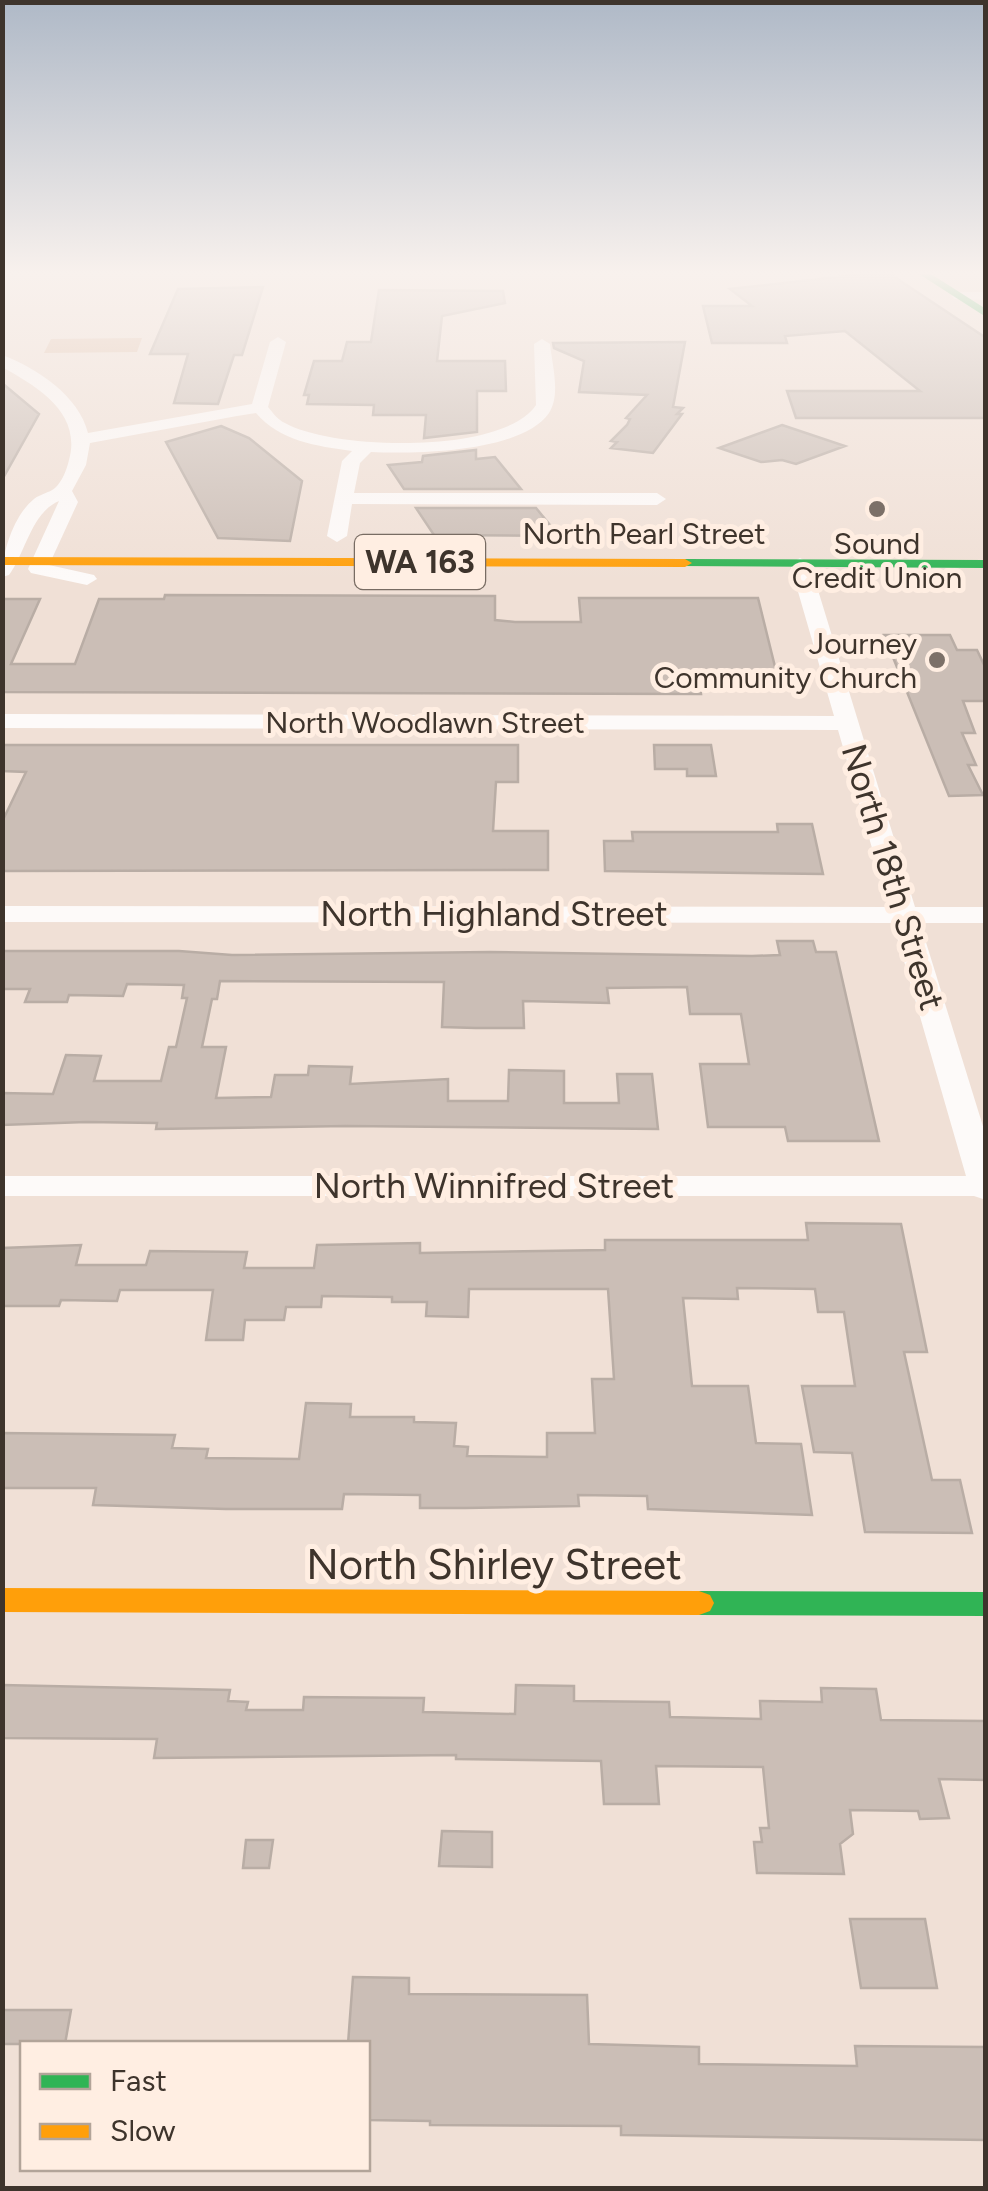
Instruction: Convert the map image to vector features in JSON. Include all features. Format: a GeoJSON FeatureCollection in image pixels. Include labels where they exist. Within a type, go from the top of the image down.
{"type":"FeatureCollection","features":[{"type":"Feature","properties":{"kind":"main road","name":"North Pearl Street"},"geometry":{"type":"LineString","coordinates":[[4,568],[41,562],[802,571],[986,578]]}},
{"type":"Feature","properties":{"kind":"main road","name":"North Pearl Street"},"geometry":{"type":"LineString","coordinates":[[4,568],[87,579],[802,571],[986,564]]}},
{"type":"Feature","properties":{"kind":"main road","name":"North Shirley Street"},"geometry":{"type":"LineString","coordinates":[[2,1600],[986,1604]]}},
{"type":"Feature","properties":{"kind":"street"},"geometry":{"type":"LineString","coordinates":[[4,568],[40,504],[63,492],[78,458],[81,436],[75,415],[49,389],[28,376]]}},
{"type":"Feature","properties":{"kind":"street"},"geometry":{"type":"LineString","coordinates":[[260,408],[269,376]]}},
{"type":"Feature","properties":{"kind":"street"},"geometry":{"type":"LineString","coordinates":[[81,436],[141,433],[209,414],[260,408],[285,428],[310,438],[365,448],[444,446],[528,424],[543,409],[542,376]]}},
{"type":"Feature","properties":{"kind":"street"},"geometry":{"type":"LineString","coordinates":[[337,536],[351,461],[365,448]]}},
{"type":"Feature","properties":{"kind":"street"},"geometry":{"type":"LineString","coordinates":[[63,492],[69,502],[41,562],[41,571],[87,579]]}},
{"type":"Feature","properties":{"kind":"street"},"geometry":{"type":"LineString","coordinates":[[344,498],[657,499]]}},
{"type":"Feature","properties":{"kind":"street","name":"North 18th Street"},"geometry":{"type":"LineString","coordinates":[[802,571],[985,1188]]}},
{"type":"Feature","properties":{"kind":"street","name":"North Woodlawn Street"},"geometry":{"type":"LineString","coordinates":[[2,721],[847,723]]}},
{"type":"Feature","properties":{"kind":"street","name":"North Highland Street"},"geometry":{"type":"LineString","coordinates":[[2,914],[986,915]]}},
{"type":"Feature","properties":{"kind":"street","name":"North Winnifred Street"},"geometry":{"type":"LineString","coordinates":[[2,1186],[985,1188]]}},
{"type":"Feature","properties":{"kind":"building"},"geometry":{"type":"Polygon","coordinates":[[[182,376],[227,376],[218,404],[174,403],[182,376]]]}},
{"type":"Feature","properties":{"kind":"building"},"geometry":{"type":"Polygon","coordinates":[[[310,376],[506,376],[506,391],[477,391],[477,432],[424,438],[426,415],[373,415],[374,405],[307,404],[309,395],[304,395],[310,376]]]}},
{"type":"Feature","properties":{"kind":"building"},"geometry":{"type":"Polygon","coordinates":[[[582,376],[679,376],[673,407],[683,408],[677,414],[682,414],[653,453],[611,448],[617,442],[611,441],[630,419],[626,418],[647,395],[579,392],[582,376]]]}},
{"type":"Feature","properties":{"kind":"building"},"geometry":{"type":"Polygon","coordinates":[[[902,376],[986,376],[986,418],[796,418],[787,391],[920,391],[902,376]]]}},
{"type":"Feature","properties":{"kind":"building"},"geometry":{"type":"Polygon","coordinates":[[[2,383],[39,414],[2,480],[2,383]]]}},
{"type":"Feature","properties":{"kind":"building"},"geometry":{"type":"Polygon","coordinates":[[[782,425],[845,446],[796,464],[782,460],[761,462],[719,448],[782,425]]]}},
{"type":"Feature","properties":{"kind":"building"},"geometry":{"type":"Polygon","coordinates":[[[221,426],[249,438],[302,481],[290,541],[218,538],[166,442],[221,426]]]}},
{"type":"Feature","properties":{"kind":"building"},"geometry":{"type":"Polygon","coordinates":[[[476,450],[476,459],[495,457],[521,489],[404,489],[388,465],[422,462],[423,456],[476,450]]]}},
{"type":"Feature","properties":{"kind":"building"},"geometry":{"type":"Polygon","coordinates":[[[416,508],[536,508],[559,536],[434,535],[416,508]]]}},
{"type":"Feature","properties":{"kind":"building"},"geometry":{"type":"Polygon","coordinates":[[[165,595],[495,596],[495,620],[515,622],[581,622],[579,598],[758,598],[780,687],[700,687],[701,694],[2,692],[2,599],[40,599],[11,664],[75,664],[99,599],[164,599],[165,595]]]}},
{"type":"Feature","properties":{"kind":"building"},"geometry":{"type":"Polygon","coordinates":[[[884,635],[950,635],[957,650],[977,650],[986,669],[986,701],[963,701],[975,733],[962,733],[976,765],[968,765],[983,795],[949,796],[884,635]]]}},
{"type":"Feature","properties":{"kind":"building"},"geometry":{"type":"Polygon","coordinates":[[[2,745],[518,745],[518,782],[496,782],[493,831],[548,831],[548,870],[2,871],[2,822],[26,772],[2,771],[2,745]]]}},
{"type":"Feature","properties":{"kind":"building"},"geometry":{"type":"Polygon","coordinates":[[[654,745],[711,745],[716,776],[687,776],[687,769],[655,769],[654,745]]]}},
{"type":"Feature","properties":{"kind":"building"},"geometry":{"type":"Polygon","coordinates":[[[777,824],[812,824],[823,874],[605,871],[604,841],[633,841],[632,832],[778,832],[777,824]]]}},
{"type":"Feature","properties":{"kind":"building"},"geometry":{"type":"Polygon","coordinates":[[[777,941],[813,941],[816,952],[836,952],[879,1141],[788,1141],[785,1127],[708,1127],[700,1064],[749,1064],[741,1014],[690,1014],[687,987],[607,988],[609,1003],[523,1001],[524,1028],[476,1028],[442,1027],[444,982],[220,981],[202,1047],[226,1047],[216,1098],[271,1097],[275,1075],[308,1075],[309,1066],[352,1067],[350,1084],[448,1079],[448,1101],[508,1101],[509,1070],[564,1071],[564,1103],[619,1103],[617,1074],[652,1074],[658,1129],[156,1129],[157,1123],[86,1122],[2,1125],[2,1093],[53,1094],[66,1055],[101,1056],[94,1081],[161,1081],[169,1047],[176,1047],[187,998],[182,998],[184,985],[127,984],[123,996],[69,995],[67,1002],[25,1002],[30,989],[2,989],[2,951],[752,956],[780,955],[777,941]]]}},
{"type":"Feature","properties":{"kind":"building"},"geometry":{"type":"Polygon","coordinates":[[[806,1223],[901,1224],[927,1352],[904,1352],[932,1480],[960,1480],[972,1533],[865,1532],[852,1453],[814,1452],[802,1386],[855,1386],[844,1312],[818,1312],[815,1289],[737,1288],[738,1299],[683,1298],[692,1386],[748,1386],[756,1443],[801,1444],[812,1515],[648,1509],[647,1496],[578,1495],[579,1506],[420,1508],[420,1495],[344,1494],[342,1509],[93,1505],[96,1488],[2,1488],[2,1433],[175,1435],[172,1448],[208,1449],[206,1458],[299,1459],[306,1403],[351,1404],[350,1417],[414,1417],[414,1422],[456,1423],[454,1446],[468,1447],[467,1456],[547,1457],[547,1433],[595,1433],[592,1379],[614,1379],[608,1289],[469,1289],[468,1317],[426,1316],[427,1302],[322,1296],[321,1307],[286,1307],[284,1320],[245,1320],[243,1340],[206,1340],[213,1290],[120,1290],[117,1301],[61,1300],[59,1306],[2,1306],[2,1248],[81,1245],[76,1265],[146,1265],[150,1251],[247,1252],[244,1268],[314,1268],[317,1245],[420,1243],[420,1253],[605,1250],[605,1240],[808,1240],[806,1223]]]}},
{"type":"Feature","properties":{"kind":"building"},"geometry":{"type":"Polygon","coordinates":[[[2,1685],[230,1690],[228,1701],[248,1702],[246,1710],[303,1710],[304,1697],[424,1698],[423,1712],[515,1714],[516,1685],[574,1686],[574,1701],[669,1702],[670,1717],[761,1719],[760,1701],[822,1702],[821,1688],[876,1689],[881,1720],[986,1721],[986,1780],[939,1779],[949,1818],[920,1819],[918,1811],[850,1810],[853,1834],[840,1844],[844,1874],[757,1873],[754,1842],[762,1842],[760,1828],[769,1828],[763,1767],[656,1766],[659,1804],[604,1804],[601,1761],[456,1759],[456,1755],[154,1758],[157,1739],[2,1738],[2,1685]]]}},
{"type":"Feature","properties":{"kind":"building"},"geometry":{"type":"Polygon","coordinates":[[[442,1831],[492,1832],[492,1867],[439,1866],[442,1831]]]}},
{"type":"Feature","properties":{"kind":"building"},"geometry":{"type":"Polygon","coordinates":[[[246,1840],[273,1840],[269,1868],[243,1868],[246,1840]]]}},
{"type":"Feature","properties":{"kind":"building"},"geometry":{"type":"Polygon","coordinates":[[[850,1919],[925,1919],[937,1988],[861,1988],[850,1919]]]}},
{"type":"Feature","properties":{"kind":"building"},"geometry":{"type":"Polygon","coordinates":[[[353,1977],[409,1978],[409,1994],[587,1995],[589,2044],[699,2047],[699,2064],[857,2066],[855,2046],[986,2047],[986,2140],[621,2135],[621,2126],[430,2125],[430,2121],[370,2120],[370,2041],[348,2041],[353,1977]]]}},
{"type":"Feature","properties":{"kind":"building"},"geometry":{"type":"Polygon","coordinates":[[[2,2010],[71,2010],[66,2041],[2,2044],[2,2010]]]}},
{"type":"Feature","properties":{"kind":"traffic: fast"},"geometry":{"type":"LineString","coordinates":[[685,563],[986,564]]}},
{"type":"Feature","properties":{"kind":"traffic: fast"},"geometry":{"type":"LineString","coordinates":[[699,1603],[986,1604]]}},
{"type":"Feature","properties":{"kind":"traffic: slow"},"geometry":{"type":"LineString","coordinates":[[2,561],[685,563]]}},
{"type":"Feature","properties":{"kind":"traffic: slow"},"geometry":{"type":"LineString","coordinates":[[2,1600],[699,1603]]}},
{"type":"Feature","properties":{"kind":"place","name":"Sound Credit Union"},"geometry":{"type":"Point","coordinates":[877,509]}},
{"type":"Feature","properties":{"kind":"place","name":"Journey Community Church"},"geometry":{"type":"Point","coordinates":[937,660]}}]}
